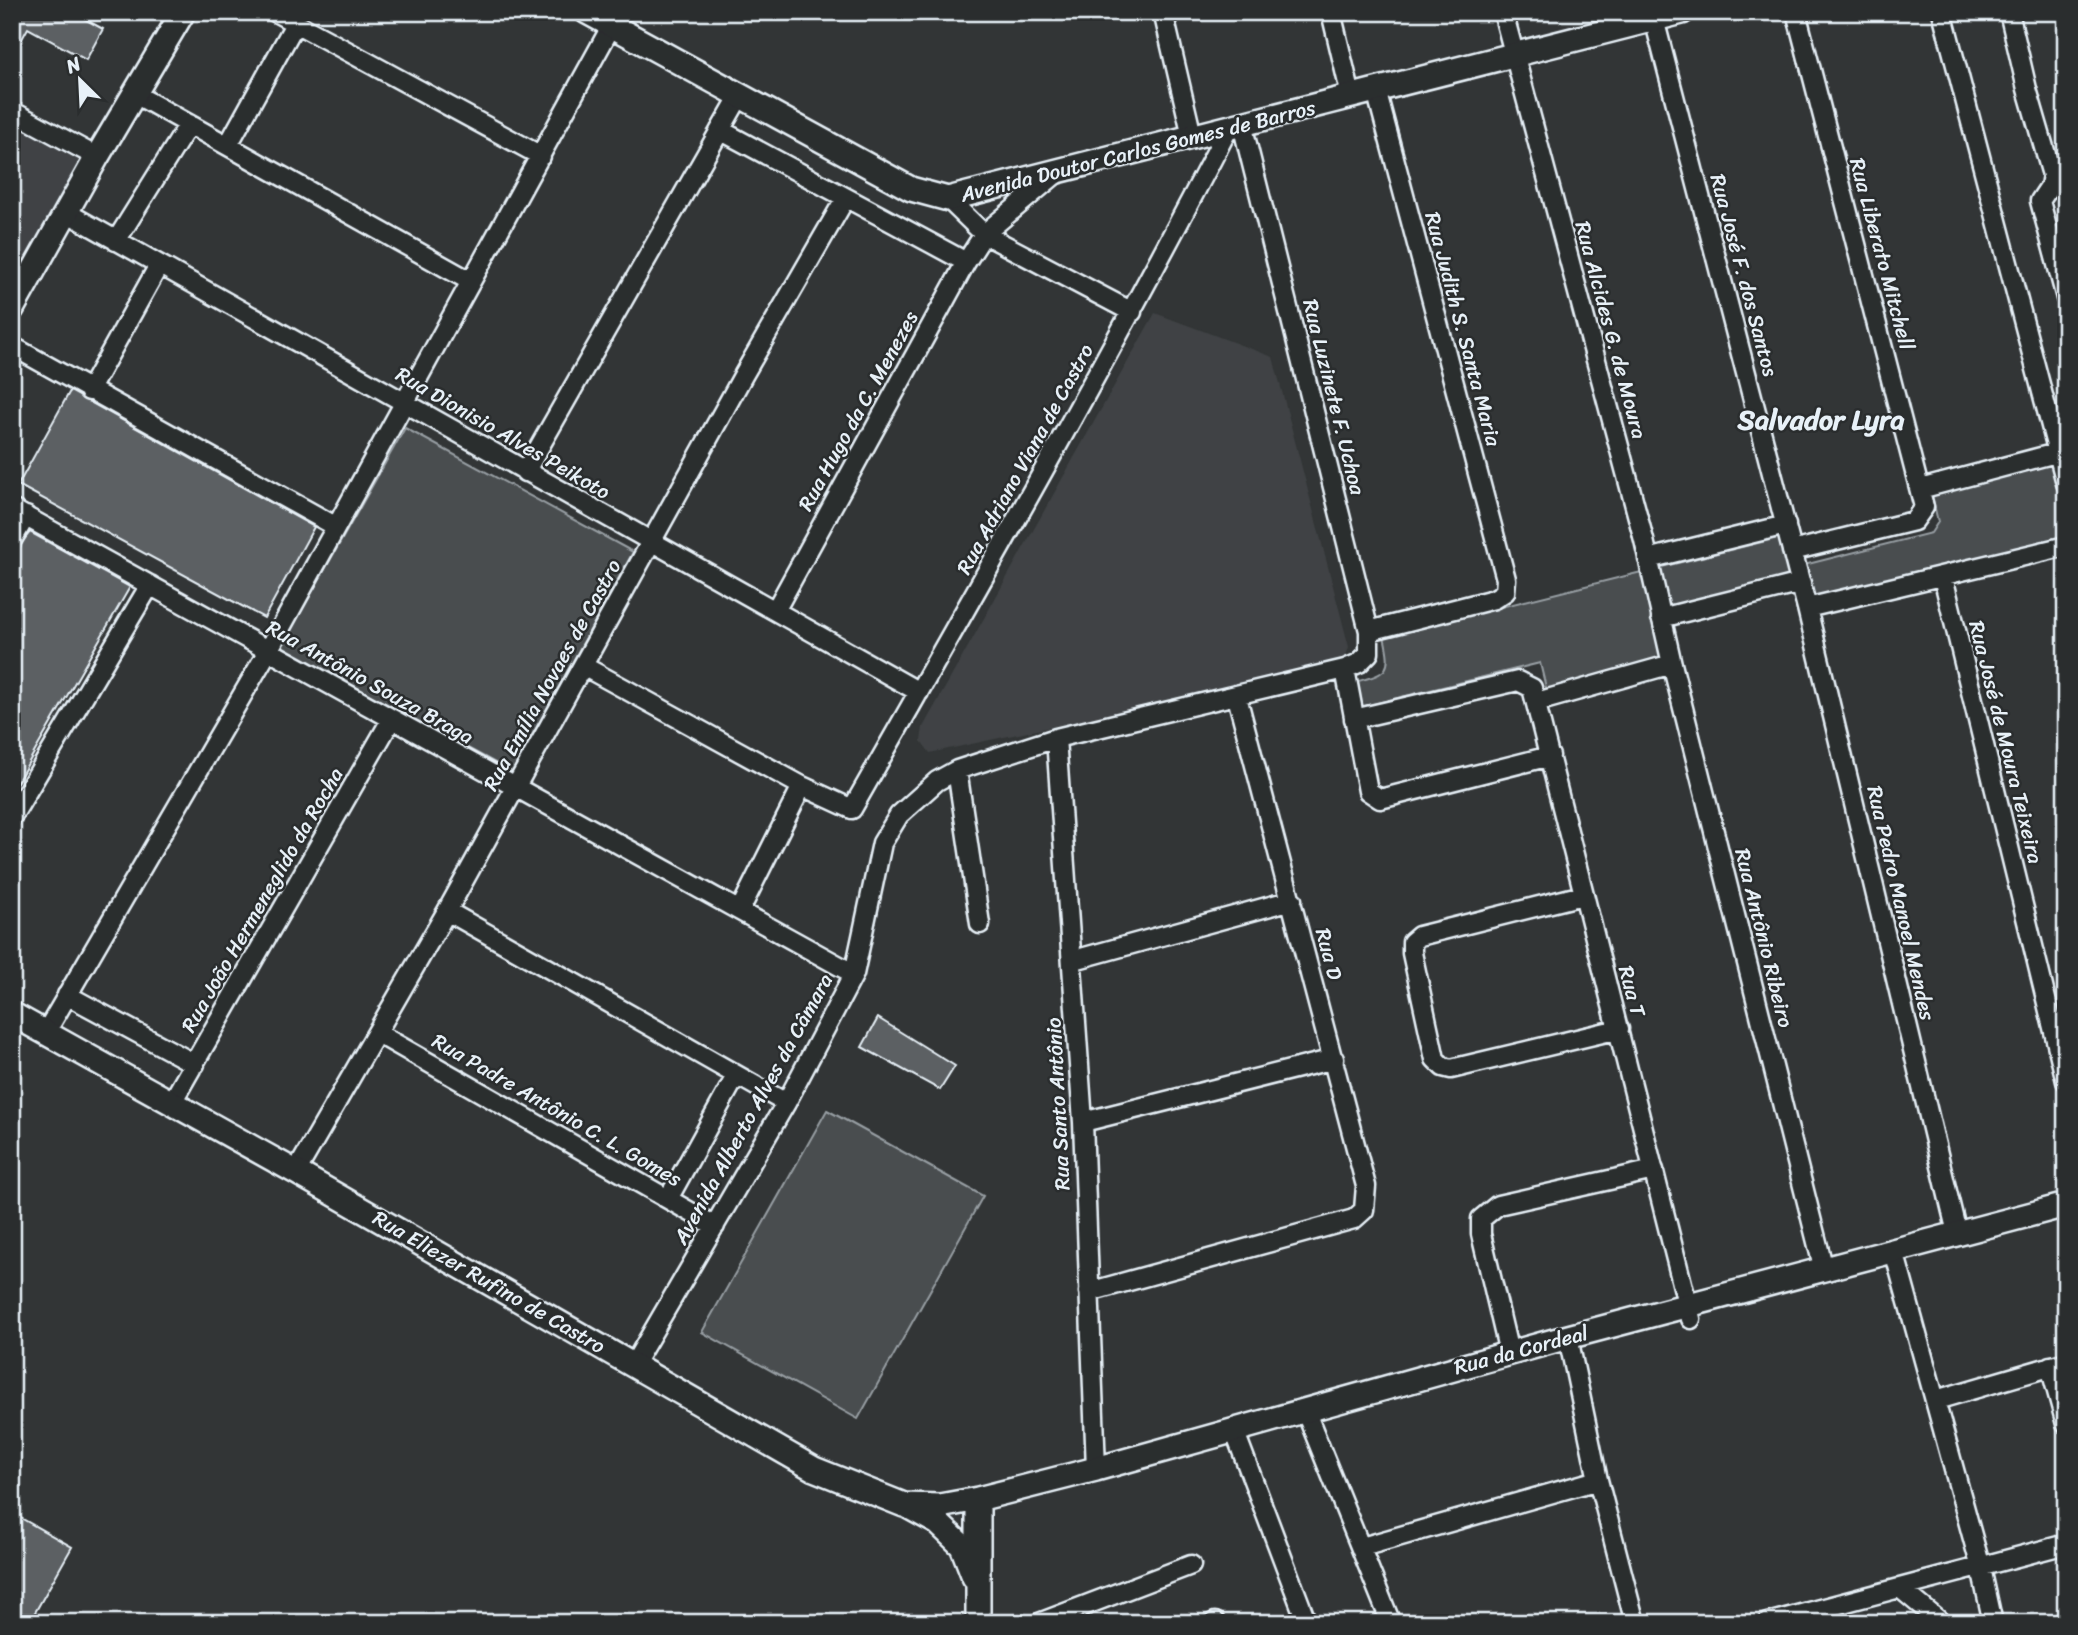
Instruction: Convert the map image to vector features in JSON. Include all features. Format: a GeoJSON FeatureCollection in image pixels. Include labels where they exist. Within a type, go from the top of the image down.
{"type":"FeatureCollection","features":[{"type":"Feature","properties":{"kind":"street"},"geometry":{"type":"LineString","coordinates":[[12,309],[97,157],[183,12]]}},
{"type":"Feature","properties":{"kind":"street"},"geometry":{"type":"LineString","coordinates":[[275,12],[541,156]]}},
{"type":"Feature","properties":{"kind":"street","name":"Avenida Doutor Carlos Gomes de Barros"},"geometry":{"type":"LineString","coordinates":[[587,12],[911,189],[948,199],[1680,13]]}},
{"type":"Feature","properties":{"kind":"street"},"geometry":{"type":"LineString","coordinates":[[1163,12],[1192,136]]}},
{"type":"Feature","properties":{"kind":"street"},"geometry":{"type":"LineString","coordinates":[[1331,12],[1351,96]]}},
{"type":"Feature","properties":{"kind":"street","name":"Rua Alcides G. de Moura"},"geometry":{"type":"LineString","coordinates":[[1503,12],[1648,559],[1661,618]]}},
{"type":"Feature","properties":{"kind":"street","name":"Rua Liberato Mitchell"},"geometry":{"type":"LineString","coordinates":[[1792,551],[1914,521],[1924,507],[1796,12]]}},
{"type":"Feature","properties":{"kind":"street"},"geometry":{"type":"LineString","coordinates":[[1942,12],[2058,430],[2056,453],[2066,483]]}},
{"type":"Feature","properties":{"kind":"street"},"geometry":{"type":"LineString","coordinates":[[2008,12],[2026,89],[2052,175],[2050,186],[2040,201],[2065,293]]}},
{"type":"Feature","properties":{"kind":"street","name":"Rua José F. dos Santos"},"geometry":{"type":"LineString","coordinates":[[1654,19],[1801,583]]}},
{"type":"Feature","properties":{"kind":"street"},"geometry":{"type":"LineString","coordinates":[[228,145],[295,24]]}},
{"type":"Feature","properties":{"kind":"street"},"geometry":{"type":"LineString","coordinates":[[46,1032],[268,651],[612,25]]}},
{"type":"Feature","properties":{"kind":"street","name":"Rua Judith S. Santa Maria"},"geometry":{"type":"LineString","coordinates":[[1369,631],[1494,600],[1505,592],[1506,579],[1376,90]]}},
{"type":"Feature","properties":{"kind":"street"},"geometry":{"type":"LineString","coordinates":[[135,94],[470,281]]}},
{"type":"Feature","properties":{"kind":"street"},"geometry":{"type":"LineString","coordinates":[[525,472],[739,97]]}},
{"type":"Feature","properties":{"kind":"street"},"geometry":{"type":"LineString","coordinates":[[12,111],[97,157]]}},
{"type":"Feature","properties":{"kind":"street"},"geometry":{"type":"LineString","coordinates":[[116,240],[189,124]]}},
{"type":"Feature","properties":{"kind":"street","name":"Rua Adriano Viana de Castro"},"geometry":{"type":"LineString","coordinates":[[802,786],[852,809],[1235,126]]}},
{"type":"Feature","properties":{"kind":"street","name":"Rua Luzinete F. Uchoa"},"geometry":{"type":"LineString","coordinates":[[1235,126],[1369,631]]}},
{"type":"Feature","properties":{"kind":"street"},"geometry":{"type":"LineString","coordinates":[[720,130],[966,262]]}},
{"type":"Feature","properties":{"kind":"street","name":"Rua Hugo da C. Menezes"},"geometry":{"type":"LineString","coordinates":[[775,611],[966,262],[984,234],[1058,172]]}},
{"type":"Feature","properties":{"kind":"street","name":"Rua Emília Novaes de Castro"},"geometry":{"type":"LineString","coordinates":[[296,1172],[585,667],[651,543],[845,199]]}},
{"type":"Feature","properties":{"kind":"street"},"geometry":{"type":"LineString","coordinates":[[948,199],[984,234],[1132,312]]}},
{"type":"Feature","properties":{"kind":"street","name":"Rua Dionisio Alves Peikoto"},"geometry":{"type":"LineString","coordinates":[[66,212],[919,692]]}},
{"type":"Feature","properties":{"kind":"street"},"geometry":{"type":"LineString","coordinates":[[89,391],[159,265]]}},
{"type":"Feature","properties":{"kind":"street"},"geometry":{"type":"LineString","coordinates":[[12,346],[335,526]]}},
{"type":"Feature","properties":{"kind":"street"},"geometry":{"type":"LineString","coordinates":[[1920,489],[2056,453]]}},
{"type":"Feature","properties":{"kind":"street"},"geometry":{"type":"LineString","coordinates":[[12,540],[19,512]]}},
{"type":"Feature","properties":{"kind":"street","name":"Rua Antônio Souza Braga"},"geometry":{"type":"LineString","coordinates":[[19,512],[853,974]]}},
{"type":"Feature","properties":{"kind":"street"},"geometry":{"type":"LineString","coordinates":[[1648,559],[1786,524]]}},
{"type":"Feature","properties":{"kind":"street"},"geometry":{"type":"LineString","coordinates":[[1807,608],[2066,546]]}},
{"type":"Feature","properties":{"kind":"street","name":"Rua José de Moura Teixeira"},"geometry":{"type":"LineString","coordinates":[[1942,577],[2066,1080]]}},
{"type":"Feature","properties":{"kind":"street"},"geometry":{"type":"LineString","coordinates":[[1661,618],[1801,583]]}},
{"type":"Feature","properties":{"kind":"street","name":"Rua Pedro Manoel Mendes"},"geometry":{"type":"LineString","coordinates":[[1801,583],[1957,1233]]}},
{"type":"Feature","properties":{"kind":"street"},"geometry":{"type":"LineString","coordinates":[[12,817],[150,585]]}},
{"type":"Feature","properties":{"kind":"street","name":"Rua Antônio Ribeiro"},"geometry":{"type":"LineString","coordinates":[[1661,618],[1824,1270]]}},
{"type":"Feature","properties":{"kind":"street"},"geometry":{"type":"LineString","coordinates":[[1369,631],[1368,653],[1359,663],[1345,669],[1368,791],[1380,799],[1550,756]]}},
{"type":"Feature","properties":{"kind":"street"},"geometry":{"type":"LineString","coordinates":[[1354,719],[1518,681],[1534,695],[1672,664]]}},
{"type":"Feature","properties":{"kind":"street"},"geometry":{"type":"LineString","coordinates":[[585,667],[802,786],[740,910]]}},
{"type":"Feature","properties":{"kind":"street","name":"Avenida Alberto Alves da Câmara"},"geometry":{"type":"LineString","coordinates":[[634,1364],[786,1103],[853,974],[882,843],[899,815],[937,781],[957,770],[1056,738],[1237,697],[1345,669]]}},
{"type":"Feature","properties":{"kind":"street","name":"Rua T"},"geometry":{"type":"LineString","coordinates":[[1534,695],[1690,1312]]}},
{"type":"Feature","properties":{"kind":"street","name":"Rua D"},"geometry":{"type":"LineString","coordinates":[[1089,1293],[1354,1219],[1364,1210],[1366,1186],[1237,697]]}},
{"type":"Feature","properties":{"kind":"street","name":"Rua João Hermeneglido da Rocha"},"geometry":{"type":"LineString","coordinates":[[172,1102],[391,719]]}},
{"type":"Feature","properties":{"kind":"street","name":"Rua Santo Antônio"},"geometry":{"type":"LineString","coordinates":[[1056,738],[1074,960],[1083,1122],[1096,1469]]}},
{"type":"Feature","properties":{"kind":"street"},"geometry":{"type":"LineString","coordinates":[[957,770],[980,924]]}},
{"type":"Feature","properties":{"kind":"street"},"geometry":{"type":"LineString","coordinates":[[1583,895],[1419,936],[1412,942],[1412,953],[1435,1059],[1443,1067],[1451,1069],[1619,1029]]}},
{"type":"Feature","properties":{"kind":"street"},"geometry":{"type":"LineString","coordinates":[[1074,960],[1292,900]]}},
{"type":"Feature","properties":{"kind":"street"},"geometry":{"type":"LineString","coordinates":[[447,911],[786,1103]]}},
{"type":"Feature","properties":{"kind":"street"},"geometry":{"type":"LineString","coordinates":[[67,995],[195,1064]]}},
{"type":"Feature","properties":{"kind":"street","name":"Rua Eliezer Rufino de Castro"},"geometry":{"type":"LineString","coordinates":[[12,1013],[634,1364],[814,1469],[904,1505],[940,1506],[978,1499]]}},
{"type":"Feature","properties":{"kind":"street","name":"Rua Padre Antônio C. L. Gomes"},"geometry":{"type":"LineString","coordinates":[[377,1032],[715,1227]]}},
{"type":"Feature","properties":{"kind":"street"},"geometry":{"type":"LineString","coordinates":[[1083,1122],[1334,1059]]}},
{"type":"Feature","properties":{"kind":"street"},"geometry":{"type":"LineString","coordinates":[[668,1199],[736,1076]]}},
{"type":"Feature","properties":{"kind":"street"},"geometry":{"type":"LineString","coordinates":[[1509,1353],[1481,1234],[1481,1219],[1498,1205],[1654,1170]]}},
{"type":"Feature","properties":{"kind":"street","name":"Rua da Cordeal"},"geometry":{"type":"LineString","coordinates":[[978,1499],[1096,1469],[1568,1337],[1690,1312],[1824,1270],[2066,1205]]}},
{"type":"Feature","properties":{"kind":"street"},"geometry":{"type":"LineString","coordinates":[[1894,1251],[1981,1568],[1993,1623]]}},
{"type":"Feature","properties":{"kind":"street"},"geometry":{"type":"LineString","coordinates":[[1568,1337],[1598,1480],[1635,1623]]}},
{"type":"Feature","properties":{"kind":"street"},"geometry":{"type":"LineString","coordinates":[[1936,1400],[2058,1364],[2066,1424]]}},
{"type":"Feature","properties":{"kind":"street"},"geometry":{"type":"LineString","coordinates":[[1305,1410],[1391,1623]]}},
{"type":"Feature","properties":{"kind":"street"},"geometry":{"type":"LineString","coordinates":[[1234,1430],[1307,1623]]}},
{"type":"Feature","properties":{"kind":"street"},"geometry":{"type":"LineString","coordinates":[[1362,1547],[1598,1480]]}},
{"type":"Feature","properties":{"kind":"street"},"geometry":{"type":"LineString","coordinates":[[978,1499],[978,1623]]}},
{"type":"Feature","properties":{"kind":"street"},"geometry":{"type":"LineString","coordinates":[[904,1505],[938,1523],[962,1546],[978,1589]]}},
{"type":"Feature","properties":{"kind":"street"},"geometry":{"type":"LineString","coordinates":[[1767,1623],[2066,1544]]}},
{"type":"Feature","properties":{"kind":"street"},"geometry":{"type":"LineString","coordinates":[[1039,1623],[1191,1565]]}},
{"type":"Feature","properties":{"kind":"street"},"geometry":{"type":"LineString","coordinates":[[1901,1589],[1942,1623]]}},
{"type":"Feature","properties":{"kind":"shaded area"},"geometry":{"type":"Polygon","coordinates":[[[12,113],[92,161],[12,294],[12,113]]]}},
{"type":"Feature","properties":{"kind":"shaded area"},"geometry":{"type":"Polygon","coordinates":[[[1155,313],[1273,357],[1349,647],[1346,656],[1324,668],[930,753],[921,741],[923,727],[1155,313]]]}},
{"type":"Feature","properties":{"kind":"shaded area"},"geometry":{"type":"Polygon","coordinates":[[[405,428],[633,552],[512,772],[281,647],[405,428]]]}},
{"type":"Feature","properties":{"kind":"shaded area"},"geometry":{"type":"Polygon","coordinates":[[[2057,460],[2066,494],[2066,540],[1812,602],[1804,565],[1931,533],[1938,522],[1931,491],[2057,460]]]}},
{"type":"Feature","properties":{"kind":"shaded area"},"geometry":{"type":"Polygon","coordinates":[[[1782,537],[1793,581],[1655,616],[1667,662],[1548,696],[1540,663],[1361,707],[1355,682],[1375,676],[1385,669],[1388,657],[1384,636],[1782,537]]]}},
{"type":"Feature","properties":{"kind":"shaded area"},"geometry":{"type":"Polygon","coordinates":[[[827,1110],[983,1196],[858,1419],[702,1332],[827,1110]]]}},
{"type":"Feature","properties":{"kind":"building"},"geometry":{"type":"Polygon","coordinates":[[[12,12],[72,12],[103,29],[86,60],[28,28],[12,57],[12,27],[16,21],[12,20],[12,12]]]}},
{"type":"Feature","properties":{"kind":"building"},"geometry":{"type":"Polygon","coordinates":[[[70,391],[314,527],[264,618],[18,485],[70,391]]]}},
{"type":"Feature","properties":{"kind":"building"},"geometry":{"type":"Polygon","coordinates":[[[30,532],[130,587],[12,791],[12,554],[30,532]]]}},
{"type":"Feature","properties":{"kind":"building"},"geometry":{"type":"Polygon","coordinates":[[[878,1018],[955,1066],[940,1090],[862,1047],[878,1018]]]}},
{"type":"Feature","properties":{"kind":"building"},"geometry":{"type":"Polygon","coordinates":[[[12,1513],[72,1547],[29,1623],[12,1618],[12,1513]]]}},
{"type":"Feature","properties":{"kind":"district","name":"Salvador Lyra"},"geometry":{"type":"Point","coordinates":[1821,419]}}]}
